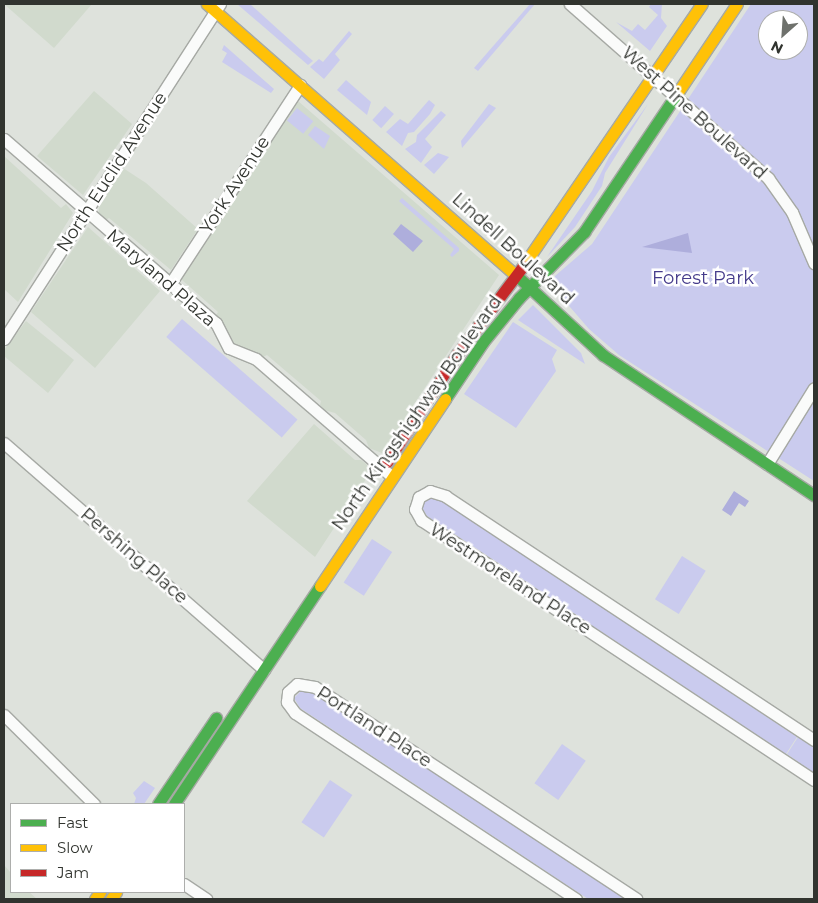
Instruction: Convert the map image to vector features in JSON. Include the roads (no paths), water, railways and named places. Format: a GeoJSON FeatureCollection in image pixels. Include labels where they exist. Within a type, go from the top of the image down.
{"type":"FeatureCollection","features":[{"type":"Feature","properties":{"kind":"main road","name":"North Kingshighway Boulevard"},"geometry":{"type":"LineString","coordinates":[[379,473],[457,354],[515,274],[547,234],[702,4]]}},
{"type":"Feature","properties":{"kind":"main road","name":"North Kingshighway Boulevard"},"geometry":{"type":"LineString","coordinates":[[175,803],[483,342],[530,286],[584,232],[736,4]]}},
{"type":"Feature","properties":{"kind":"main road","name":"Lindell Boulevard"},"geometry":{"type":"LineString","coordinates":[[214,6],[300,85],[530,286],[615,364],[814,495]]}},
{"type":"Feature","properties":{"kind":"main road"},"geometry":{"type":"LineString","coordinates":[[159,803],[222,709]]}},
{"type":"Feature","properties":{"kind":"street","name":"West Pine Boulevard"},"geometry":{"type":"LineString","coordinates":[[570,4],[676,95],[768,178],[792,212],[814,263]]}},
{"type":"Feature","properties":{"kind":"street","name":"North Euclid Avenue"},"geometry":{"type":"LineString","coordinates":[[4,339],[86,212],[214,6]]}},
{"type":"Feature","properties":{"kind":"street","name":"York Avenue"},"geometry":{"type":"LineString","coordinates":[[170,284],[300,85]]}},
{"type":"Feature","properties":{"kind":"street","name":"Maryland Plaza"},"geometry":{"type":"LineString","coordinates":[[4,139],[216,323],[229,348],[258,360],[379,473],[392,477]]}},
{"type":"Feature","properties":{"kind":"street"},"geometry":{"type":"LineString","coordinates":[[767,464],[813,396]]}},
{"type":"Feature","properties":{"kind":"street","name":"Pershing Place"},"geometry":{"type":"LineString","coordinates":[[4,443],[264,670]]}},
{"type":"Feature","properties":{"kind":"street","name":"Westmoreland Place"},"geometry":{"type":"LineString","coordinates":[[814,740],[446,496],[430,491],[419,497],[416,509],[421,520],[814,780]]}},
{"type":"Feature","properties":{"kind":"street","name":"Portland Place"},"geometry":{"type":"LineString","coordinates":[[576,899],[295,713],[287,702],[288,692],[297,684],[315,687],[636,899]]}},
{"type":"Feature","properties":{"kind":"street"},"geometry":{"type":"LineString","coordinates":[[4,715],[93,803]]}},
{"type":"Feature","properties":{"kind":"street"},"geometry":{"type":"LineString","coordinates":[[185,885],[206,899]]}},
{"type":"Feature","properties":{"kind":"park label","name":"Forest Park"},"geometry":{"type":"Point","coordinates":[703,278]}}]}
